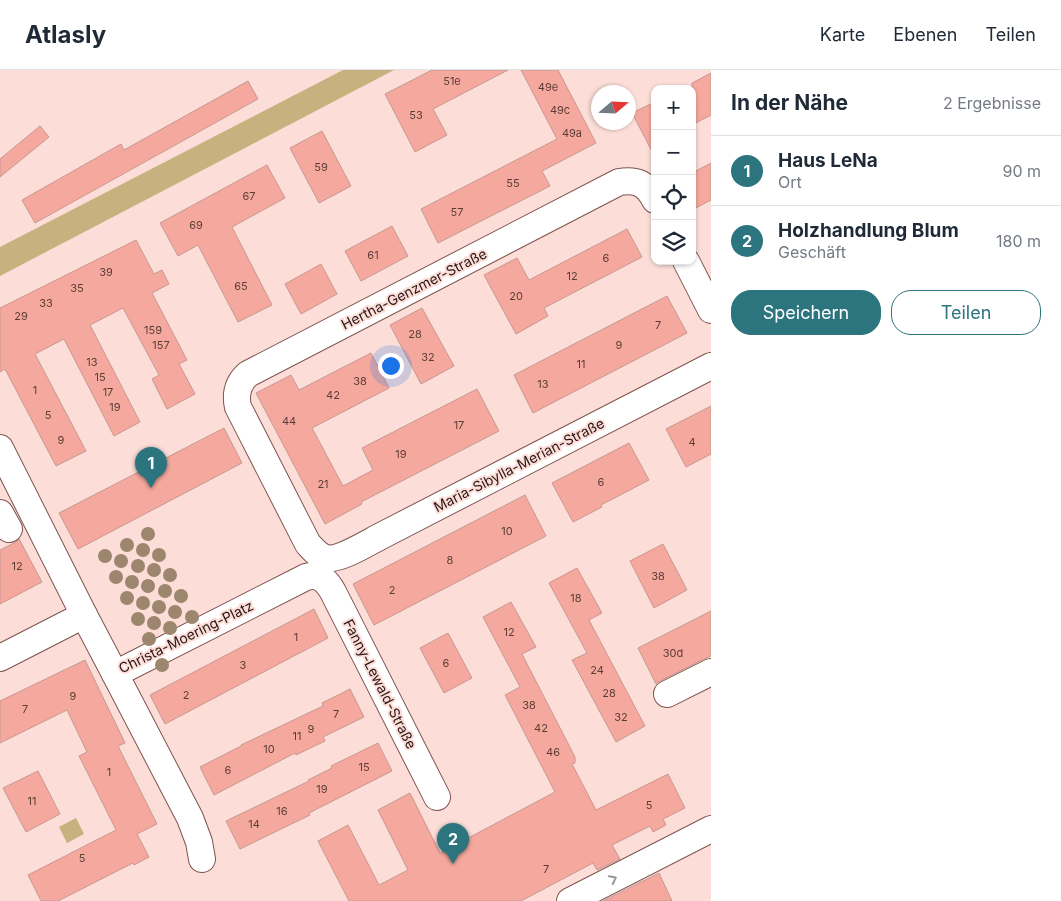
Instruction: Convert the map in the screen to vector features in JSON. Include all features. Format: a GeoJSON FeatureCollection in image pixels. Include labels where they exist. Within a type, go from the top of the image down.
{"type":"FeatureCollection","features":[{"type":"Feature","properties":{"kind":"street","name":"Hertha-Genzmer-Straße"},"geometry":{"type":"LineString","coordinates":[[322,567],[315,552],[308,544],[238,407],[236,399],[242,379],[248,374],[619,182],[632,181],[639,183],[648,189],[651,194]]}},
{"type":"Feature","properties":{"kind":"street"},"geometry":{"type":"LineString","coordinates":[[688,265],[711,310]]}},
{"type":"Feature","properties":{"kind":"street","name":"Maria-Sibylla-Merian-Straße"},"geometry":{"type":"LineString","coordinates":[[322,567],[334,558],[381,536],[711,366]]}},
{"type":"Feature","properties":{"kind":"street","name":"Christa-Moering-Platz"},"geometry":{"type":"LineString","coordinates":[[0,448],[115,674],[313,575],[322,567]]}},
{"type":"Feature","properties":{"kind":"street","name":"Fanny-Lewald-Straße"},"geometry":{"type":"LineString","coordinates":[[322,567],[325,581],[333,592],[438,797]]}},
{"type":"Feature","properties":{"kind":"street"},"geometry":{"type":"LineString","coordinates":[[0,658],[84,616]]}},
{"type":"Feature","properties":{"kind":"street"},"geometry":{"type":"LineString","coordinates":[[667,694],[711,672]]}},
{"type":"Feature","properties":{"kind":"street"},"geometry":{"type":"LineString","coordinates":[[115,674],[190,818],[202,859]]}},
{"type":"Feature","properties":{"kind":"street"},"geometry":{"type":"LineString","coordinates":[[570,901],[711,829]]}},
{"type":"Feature","properties":{"kind":"shaded area"},"geometry":{"type":"Polygon","coordinates":[[[343,70],[394,70],[0,276],[0,247],[343,70]]]}},
{"type":"Feature","properties":{"kind":"shaded area"},"geometry":{"type":"Polygon","coordinates":[[[76,818],[84,834],[67,843],[59,827],[76,818]]]}},
{"type":"Feature","properties":{"kind":"building"},"geometry":{"type":"Polygon","coordinates":[[[432,70],[508,70],[433,109],[447,135],[415,152],[385,94],[432,70]]]}},
{"type":"Feature","properties":{"kind":"building"},"geometry":{"type":"Polygon","coordinates":[[[521,70],[558,70],[596,143],[542,171],[550,186],[438,243],[421,209],[557,139],[521,70]]]}},
{"type":"Feature","properties":{"kind":"building"},"geometry":{"type":"Polygon","coordinates":[[[711,73],[711,115],[696,123],[696,85],[692,85],[692,83],[711,73]]]}},
{"type":"Feature","properties":{"kind":"building"},"geometry":{"type":"Polygon","coordinates":[[[248,81],[258,99],[35,223],[22,200],[121,144],[124,150],[248,81]]]}},
{"type":"Feature","properties":{"kind":"building"},"geometry":{"type":"Polygon","coordinates":[[[651,104],[651,149],[636,121],[636,111],[651,104]]]}},
{"type":"Feature","properties":{"kind":"building"},"geometry":{"type":"Polygon","coordinates":[[[40,126],[49,137],[0,177],[0,159],[40,126]]]}},
{"type":"Feature","properties":{"kind":"building"},"geometry":{"type":"Polygon","coordinates":[[[322,131],[351,186],[319,203],[290,148],[322,131]]]}},
{"type":"Feature","properties":{"kind":"building"},"geometry":{"type":"Polygon","coordinates":[[[711,163],[711,200],[696,208],[696,175],[696,171],[711,163]]]}},
{"type":"Feature","properties":{"kind":"building"},"geometry":{"type":"Polygon","coordinates":[[[267,165],[285,198],[232,227],[272,305],[238,322],[198,245],[178,256],[160,223],[267,165]]]}},
{"type":"Feature","properties":{"kind":"building"},"geometry":{"type":"Polygon","coordinates":[[[392,226],[408,256],[361,281],[345,251],[392,226]]]}},
{"type":"Feature","properties":{"kind":"building"},"geometry":{"type":"Polygon","coordinates":[[[627,229],[642,257],[544,308],[548,316],[516,334],[484,275],[517,258],[529,280],[627,229]]]}},
{"type":"Feature","properties":{"kind":"building"},"geometry":{"type":"Polygon","coordinates":[[[136,240],[154,274],[162,270],[169,284],[152,293],[187,360],[179,364],[195,394],[167,409],[152,379],[159,375],[123,308],[90,325],[140,422],[114,436],[64,339],[35,354],[86,451],[56,466],[5,369],[0,372],[0,308],[136,240]]]}},
{"type":"Feature","properties":{"kind":"building"},"geometry":{"type":"Polygon","coordinates":[[[321,264],[337,294],[301,314],[285,284],[321,264]]]}},
{"type":"Feature","properties":{"kind":"building"},"geometry":{"type":"Polygon","coordinates":[[[667,296],[687,333],[533,413],[514,375],[667,296]]]}},
{"type":"Feature","properties":{"kind":"building"},"geometry":{"type":"Polygon","coordinates":[[[422,308],[454,366],[421,384],[390,325],[422,308]]]}},
{"type":"Feature","properties":{"kind":"building"},"geometry":{"type":"Polygon","coordinates":[[[371,353],[389,388],[312,428],[343,486],[373,470],[362,448],[477,389],[499,431],[361,502],[362,504],[325,524],[256,393],[291,375],[299,390],[371,353]]]}},
{"type":"Feature","properties":{"kind":"building"},"geometry":{"type":"Polygon","coordinates":[[[711,406],[711,454],[686,467],[666,429],[711,406]]]}},
{"type":"Feature","properties":{"kind":"building"},"geometry":{"type":"Polygon","coordinates":[[[224,428],[242,463],[78,549],[59,513],[224,428]]]}},
{"type":"Feature","properties":{"kind":"building"},"geometry":{"type":"Polygon","coordinates":[[[629,443],[649,480],[573,522],[552,483],[629,443]]]}},
{"type":"Feature","properties":{"kind":"building"},"geometry":{"type":"Polygon","coordinates":[[[525,495],[546,536],[374,625],[353,584],[525,495]]]}},
{"type":"Feature","properties":{"kind":"building"},"geometry":{"type":"Polygon","coordinates":[[[19,539],[42,582],[0,604],[0,550],[19,539]]]}},
{"type":"Feature","properties":{"kind":"building"},"geometry":{"type":"Polygon","coordinates":[[[663,544],[687,590],[654,608],[630,561],[663,544]]]}},
{"type":"Feature","properties":{"kind":"building"},"geometry":{"type":"Polygon","coordinates":[[[577,568],[602,613],[589,620],[645,726],[616,742],[572,660],[587,653],[549,583],[577,568]]]}},
{"type":"Feature","properties":{"kind":"building"},"geometry":{"type":"Polygon","coordinates":[[[511,602],[536,647],[522,654],[575,757],[575,763],[572,764],[596,810],[668,774],[685,808],[663,819],[666,825],[653,832],[650,826],[612,845],[620,859],[597,870],[593,863],[521,901],[349,901],[318,841],[348,825],[379,885],[408,870],[378,810],[410,793],[440,853],[555,792],[505,695],[520,687],[483,617],[511,602]]]}},
{"type":"Feature","properties":{"kind":"building"},"geometry":{"type":"Polygon","coordinates":[[[314,609],[328,638],[165,724],[150,695],[314,609]]]}},
{"type":"Feature","properties":{"kind":"building"},"geometry":{"type":"Polygon","coordinates":[[[711,611],[711,656],[656,684],[638,648],[711,611]]]}},
{"type":"Feature","properties":{"kind":"building"},"geometry":{"type":"Polygon","coordinates":[[[448,633],[472,678],[444,693],[420,648],[448,633]]]}},
{"type":"Feature","properties":{"kind":"building"},"geometry":{"type":"Polygon","coordinates":[[[85,660],[125,743],[118,746],[157,824],[137,834],[149,857],[134,865],[133,863],[58,901],[41,901],[28,875],[116,830],[79,756],[87,752],[67,710],[0,743],[0,701],[85,660]]]}},
{"type":"Feature","properties":{"kind":"building"},"geometry":{"type":"Polygon","coordinates":[[[350,689],[364,717],[323,737],[325,741],[296,755],[295,753],[214,795],[200,767],[323,706],[322,703],[350,689]]]}},
{"type":"Feature","properties":{"kind":"building"},"geometry":{"type":"Polygon","coordinates":[[[378,743],[392,771],[309,813],[310,815],[240,849],[226,821],[309,781],[332,768],[331,766],[378,743]]]}},
{"type":"Feature","properties":{"kind":"building"},"geometry":{"type":"Polygon","coordinates":[[[38,771],[60,814],[26,832],[3,788],[38,771]]]}},
{"type":"Feature","properties":{"kind":"building"},"geometry":{"type":"Polygon","coordinates":[[[659,873],[672,901],[603,901],[659,873]]]}},
{"type":"Feature","properties":{"kind":"place","name":"Haus LeNa"},"geometry":{"type":"Point","coordinates":[151,488]}},
{"type":"Feature","properties":{"kind":"place","name":"Holzhandlung Blum"},"geometry":{"type":"Point","coordinates":[453,864]}}]}
